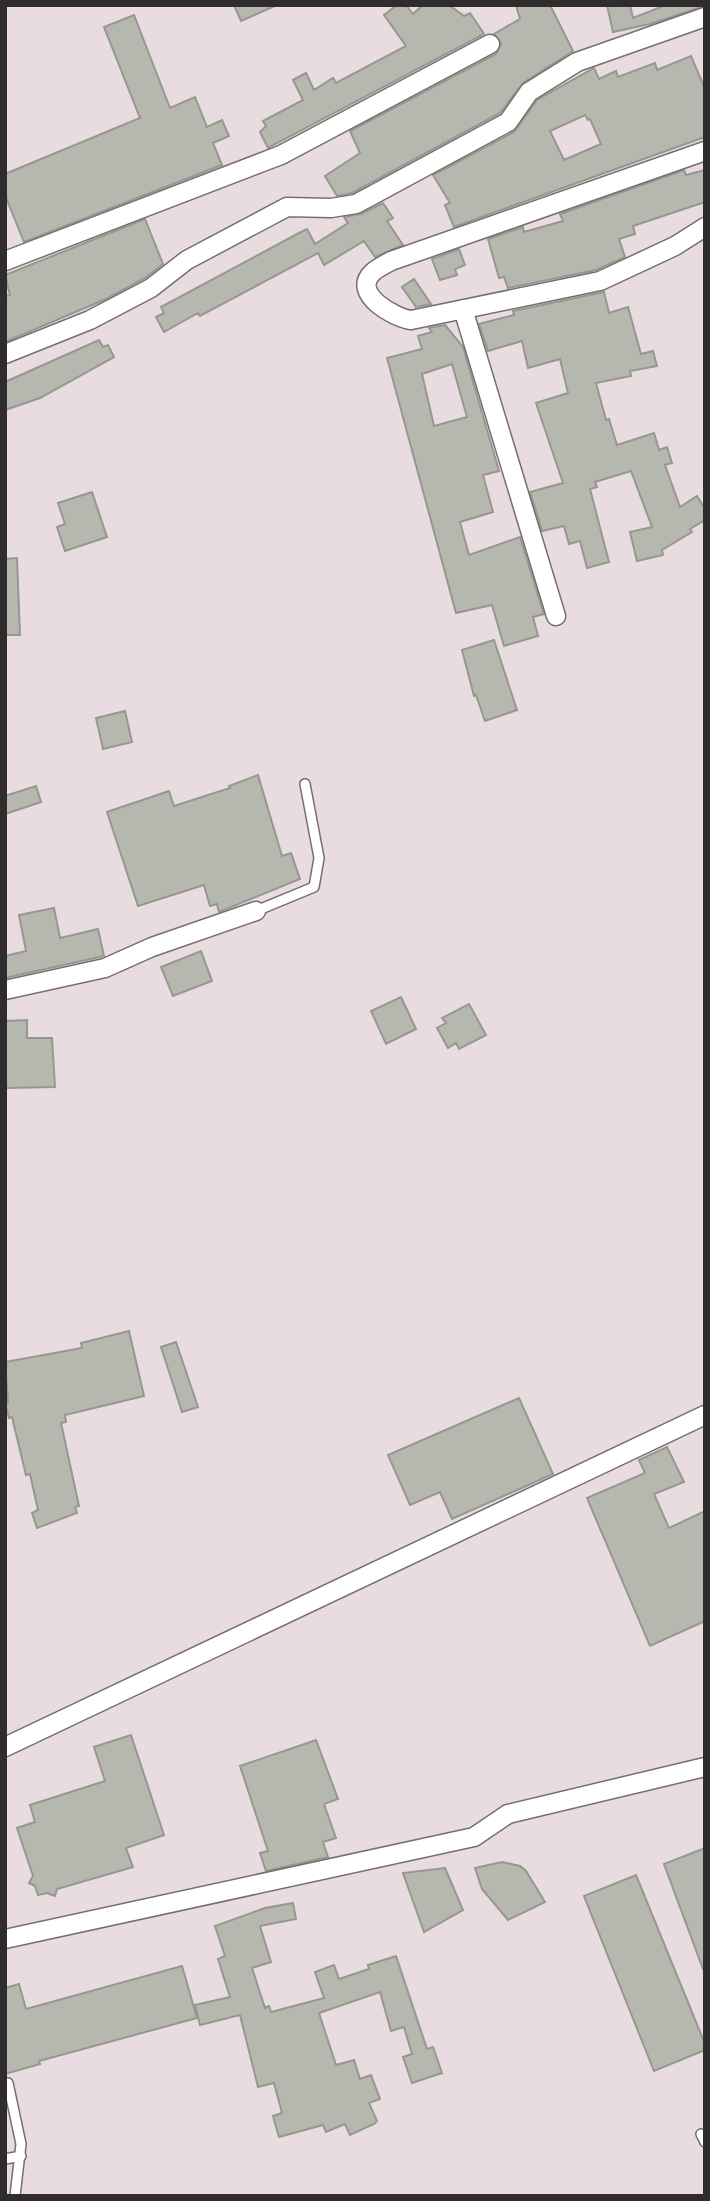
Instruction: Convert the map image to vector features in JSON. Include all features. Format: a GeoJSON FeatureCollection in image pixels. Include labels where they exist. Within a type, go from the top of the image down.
{"type":"FeatureCollection","features":[{"type":"Feature","properties":{"kind":"street"},"geometry":{"type":"LineString","coordinates":[[5,354],[90,320],[139,294],[187,260],[287,207],[331,208],[356,204],[508,122],[529,92],[577,62],[705,17]]}},
{"type":"Feature","properties":{"kind":"street"},"geometry":{"type":"LineString","coordinates":[[5,261],[281,155],[491,44]]}},
{"type":"Feature","properties":{"kind":"street"},"geometry":{"type":"LineString","coordinates":[[705,151],[391,261],[372,273],[368,280],[369,292],[376,303],[398,318],[411,320],[600,281],[676,246],[705,227]]}},
{"type":"Feature","properties":{"kind":"street"},"geometry":{"type":"LineString","coordinates":[[463,309],[556,616]]}},
{"type":"Feature","properties":{"kind":"street"},"geometry":{"type":"LineString","coordinates":[[5,990],[105,968],[152,947],[256,911]]}},
{"type":"Feature","properties":{"kind":"street"},"geometry":{"type":"LineString","coordinates":[[5,1747],[705,1415]]}},
{"type":"Feature","properties":{"kind":"street"},"geometry":{"type":"LineString","coordinates":[[5,1940],[474,1837],[508,1814],[705,1767]]}},
{"type":"Feature","properties":{"kind":"lane"},"geometry":{"type":"LineString","coordinates":[[256,911],[314,887],[319,859],[305,785]]}},
{"type":"Feature","properties":{"kind":"lane"},"geometry":{"type":"LineString","coordinates":[[8,2083],[21,2156],[15,2196]]}},
{"type":"Feature","properties":{"kind":"lane"},"geometry":{"type":"LineString","coordinates":[[5,2159],[21,2156]]}},
{"type":"Feature","properties":{"kind":"building"},"geometry":{"type":"Polygon","coordinates":[[[234,5],[277,5],[241,21],[234,5]]]}},
{"type":"Feature","properties":{"kind":"building"},"geometry":{"type":"Polygon","coordinates":[[[397,5],[406,5],[413,14],[423,5],[449,5],[464,16],[470,13],[484,34],[268,148],[260,132],[266,126],[263,121],[303,100],[293,80],[306,73],[314,90],[333,78],[336,83],[406,46],[384,15],[397,5]]]}},
{"type":"Feature","properties":{"kind":"building"},"geometry":{"type":"Polygon","coordinates":[[[516,5],[550,5],[573,51],[523,83],[500,113],[352,193],[337,196],[325,176],[360,153],[350,131],[496,54],[501,44],[494,34],[520,19],[516,5]]]}},
{"type":"Feature","properties":{"kind":"building"},"geometry":{"type":"Polygon","coordinates":[[[607,5],[630,5],[633,18],[666,5],[705,6],[650,24],[613,32],[607,5]]]}},
{"type":"Feature","properties":{"kind":"building"},"geometry":{"type":"Polygon","coordinates":[[[134,15],[170,108],[195,97],[207,127],[222,120],[229,136],[213,143],[222,165],[24,242],[5,195],[5,174],[140,118],[104,27],[134,15]]]}},
{"type":"Feature","properties":{"kind":"building"},"geometry":{"type":"Polygon","coordinates":[[[691,56],[705,89],[705,137],[454,227],[445,205],[450,203],[433,175],[514,132],[537,100],[594,68],[599,79],[616,71],[618,77],[655,63],[657,70],[691,56]],[[585,115],[550,131],[564,160],[601,144],[590,119],[585,115]]]}},
{"type":"Feature","properties":{"kind":"building"},"geometry":{"type":"Polygon","coordinates":[[[684,170],[686,175],[705,170],[705,202],[633,226],[635,234],[619,239],[625,257],[596,270],[508,288],[504,277],[499,278],[488,239],[523,227],[524,232],[563,221],[560,214],[684,170]]]}},
{"type":"Feature","properties":{"kind":"building"},"geometry":{"type":"Polygon","coordinates":[[[383,203],[393,218],[387,221],[403,245],[375,257],[364,241],[324,265],[318,253],[200,316],[198,313],[164,332],[156,317],[164,313],[161,307],[307,229],[315,244],[348,223],[344,217],[361,214],[383,203]]]}},
{"type":"Feature","properties":{"kind":"building"},"geometry":{"type":"Polygon","coordinates":[[[145,219],[163,264],[145,278],[106,299],[5,342],[5,296],[10,295],[5,275],[145,219]]]}},
{"type":"Feature","properties":{"kind":"building"},"geometry":{"type":"Polygon","coordinates":[[[459,249],[465,265],[455,269],[457,275],[440,280],[432,259],[459,249]]]}},
{"type":"Feature","properties":{"kind":"building"},"geometry":{"type":"Polygon","coordinates":[[[414,279],[431,304],[416,307],[402,287],[414,279]]]}},
{"type":"Feature","properties":{"kind":"building"},"geometry":{"type":"Polygon","coordinates":[[[604,292],[609,313],[628,307],[641,354],[653,351],[657,366],[630,371],[631,376],[596,383],[606,420],[609,419],[617,445],[654,433],[659,450],[667,447],[672,463],[665,465],[680,507],[697,496],[705,509],[705,520],[690,529],[692,532],[662,550],[663,555],[637,561],[630,532],[652,527],[631,471],[595,482],[597,487],[590,489],[609,562],[587,568],[580,541],[569,544],[564,526],[542,531],[530,492],[563,483],[536,403],[568,393],[560,359],[528,368],[522,341],[488,351],[479,324],[514,315],[513,311],[604,292]]]}},
{"type":"Feature","properties":{"kind":"building"},"geometry":{"type":"Polygon","coordinates":[[[445,325],[463,347],[499,471],[483,475],[493,512],[460,522],[469,555],[520,537],[544,614],[533,617],[538,636],[504,646],[492,605],[456,613],[387,358],[422,349],[418,336],[432,332],[429,328],[445,325]],[[452,364],[422,374],[434,426],[467,417],[452,364]]]}},
{"type":"Feature","properties":{"kind":"building"},"geometry":{"type":"Polygon","coordinates":[[[99,340],[103,347],[108,345],[114,357],[40,398],[5,410],[5,382],[99,340]]]}},
{"type":"Feature","properties":{"kind":"building"},"geometry":{"type":"Polygon","coordinates":[[[92,492],[107,537],[65,551],[57,527],[65,524],[58,503],[92,492]]]}},
{"type":"Feature","properties":{"kind":"building"},"geometry":{"type":"Polygon","coordinates":[[[17,558],[20,635],[5,635],[5,559],[17,558]]]}},
{"type":"Feature","properties":{"kind":"building"},"geometry":{"type":"Polygon","coordinates":[[[494,640],[517,710],[485,721],[476,695],[474,696],[462,650],[494,640]]]}},
{"type":"Feature","properties":{"kind":"building"},"geometry":{"type":"Polygon","coordinates":[[[125,711],[132,742],[103,749],[96,718],[125,711]]]}},
{"type":"Feature","properties":{"kind":"building"},"geometry":{"type":"Polygon","coordinates":[[[258,775],[282,856],[291,853],[300,879],[219,912],[217,904],[210,906],[204,885],[138,906],[107,812],[169,791],[174,806],[230,788],[229,786],[258,775]]]}},
{"type":"Feature","properties":{"kind":"building"},"geometry":{"type":"Polygon","coordinates":[[[36,786],[41,802],[5,814],[5,796],[36,786]]]}},
{"type":"Feature","properties":{"kind":"building"},"geometry":{"type":"Polygon","coordinates":[[[54,908],[60,938],[98,929],[104,956],[5,978],[5,956],[26,951],[19,915],[54,908]]]}},
{"type":"Feature","properties":{"kind":"building"},"geometry":{"type":"Polygon","coordinates":[[[201,951],[212,981],[173,996],[161,967],[201,951]]]}},
{"type":"Feature","properties":{"kind":"building"},"geometry":{"type":"Polygon","coordinates":[[[401,997],[416,1029],[386,1044],[371,1011],[401,997]]]}},
{"type":"Feature","properties":{"kind":"building"},"geometry":{"type":"Polygon","coordinates":[[[469,1004],[486,1035],[459,1049],[456,1043],[448,1048],[437,1028],[446,1023],[442,1018],[469,1004]]]}},
{"type":"Feature","properties":{"kind":"building"},"geometry":{"type":"Polygon","coordinates":[[[27,1020],[27,1038],[52,1038],[55,1087],[5,1088],[5,1021],[27,1020]]]}},
{"type":"Feature","properties":{"kind":"building"},"geometry":{"type":"Polygon","coordinates":[[[129,1331],[144,1396],[65,1415],[66,1422],[61,1423],[79,1506],[75,1507],[77,1513],[37,1528],[32,1513],[38,1510],[30,1474],[26,1475],[12,1417],[9,1418],[5,1403],[8,1403],[5,1362],[82,1348],[81,1343],[129,1331]]]}},
{"type":"Feature","properties":{"kind":"building"},"geometry":{"type":"Polygon","coordinates":[[[176,1342],[198,1407],[182,1412],[161,1347],[176,1342]]]}},
{"type":"Feature","properties":{"kind":"building"},"geometry":{"type":"Polygon","coordinates":[[[519,1398],[553,1474],[452,1519],[440,1492],[410,1505],[388,1455],[519,1398]]]}},
{"type":"Feature","properties":{"kind":"building"},"geometry":{"type":"Polygon","coordinates":[[[667,1447],[684,1482],[654,1494],[669,1528],[705,1511],[705,1621],[650,1646],[587,1498],[645,1473],[639,1460],[667,1447]]]}},
{"type":"Feature","properties":{"kind":"building"},"geometry":{"type":"Polygon","coordinates":[[[131,1735],[164,1835],[126,1848],[133,1867],[57,1889],[55,1896],[47,1893],[38,1895],[35,1886],[29,1883],[33,1876],[17,1828],[35,1822],[30,1805],[105,1781],[94,1747],[131,1735]]]}},
{"type":"Feature","properties":{"kind":"building"},"geometry":{"type":"Polygon","coordinates":[[[316,1740],[338,1799],[324,1804],[336,1838],[323,1842],[328,1857],[266,1871],[260,1853],[268,1851],[240,1766],[316,1740]]]}},
{"type":"Feature","properties":{"kind":"building"},"geometry":{"type":"Polygon","coordinates":[[[705,1848],[705,1969],[703,1969],[664,1864],[705,1848]]]}},
{"type":"Feature","properties":{"kind":"building"},"geometry":{"type":"Polygon","coordinates":[[[502,1862],[520,1866],[526,1871],[545,1902],[508,1920],[482,1889],[475,1868],[502,1862]]]}},
{"type":"Feature","properties":{"kind":"building"},"geometry":{"type":"Polygon","coordinates":[[[445,1868],[463,1910],[424,1932],[403,1873],[445,1868]]]}},
{"type":"Feature","properties":{"kind":"building"},"geometry":{"type":"Polygon","coordinates":[[[636,1875],[705,2044],[705,2050],[654,2071],[584,1896],[636,1875]]]}},
{"type":"Feature","properties":{"kind":"building"},"geometry":{"type":"Polygon","coordinates":[[[293,1903],[296,1919],[260,1926],[271,1962],[252,1968],[265,2008],[269,2006],[271,2012],[324,1998],[315,1972],[334,1965],[339,1979],[369,1969],[368,1965],[396,1956],[427,2049],[433,2047],[442,2073],[412,2083],[403,2057],[412,2054],[404,2027],[391,2031],[380,1992],[319,2013],[336,2065],[354,2060],[360,2079],[371,2075],[380,2099],[369,2103],[377,2121],[350,2135],[345,2124],[326,2132],[323,2125],[279,2137],[273,2116],[282,2113],[274,2083],[258,2087],[240,2015],[200,2025],[195,2005],[230,1997],[218,1959],[225,1956],[215,1926],[265,1908],[293,1903]]]}},
{"type":"Feature","properties":{"kind":"building"},"geometry":{"type":"Polygon","coordinates":[[[182,1966],[197,2018],[39,2061],[40,2064],[5,2074],[5,1988],[19,1984],[26,2009],[182,1966]]]}}]}
